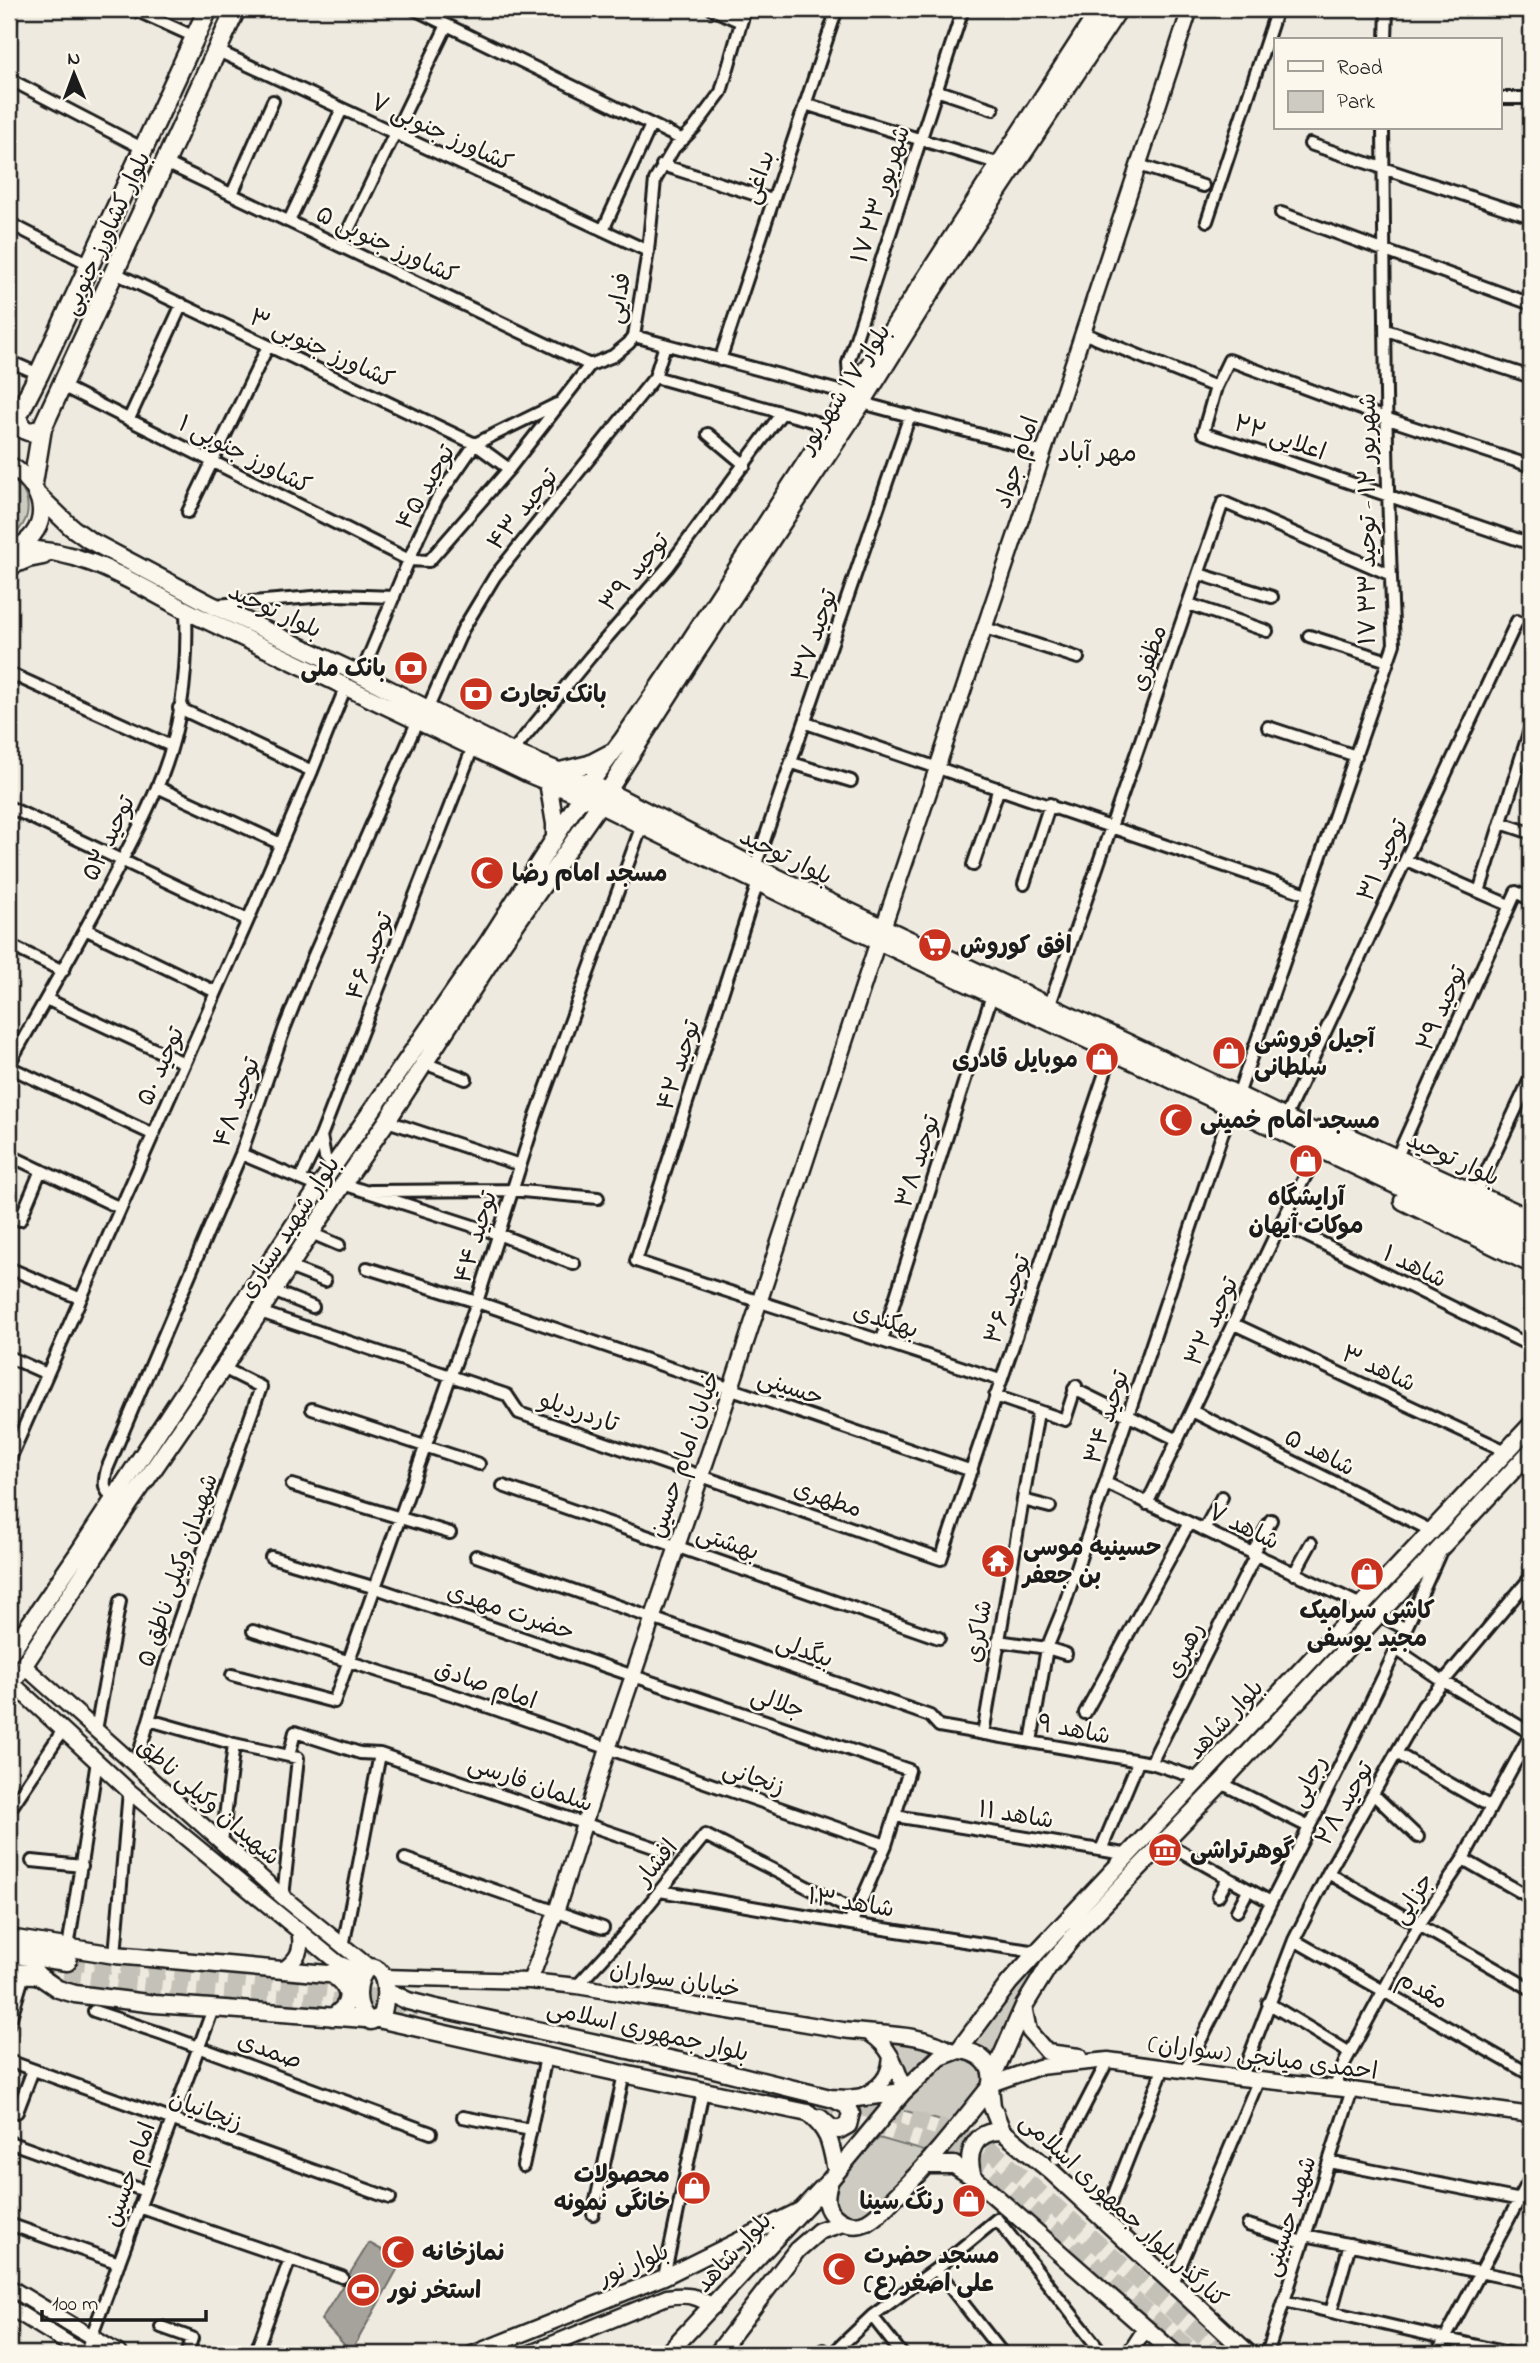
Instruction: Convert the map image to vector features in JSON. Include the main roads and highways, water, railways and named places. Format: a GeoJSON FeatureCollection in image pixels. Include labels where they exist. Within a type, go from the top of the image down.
{"type":"FeatureCollection","features":[{"type":"Feature","properties":{"kind":"main road","name":"بلوار کشاورز جنوبی"},"geometry":{"type":"LineString","coordinates":[[13,418],[40,374],[208,9]]}},
{"type":"Feature","properties":{"kind":"main road","name":"بلوار کشاورز جنوبی"},"geometry":{"type":"LineString","coordinates":[[36,490],[42,428],[236,9]]}},
{"type":"Feature","properties":{"kind":"main road","name":"بلوار ۱۷ شهریور"},"geometry":{"type":"LineString","coordinates":[[603,798],[623,765],[625,745],[827,428],[856,398],[1000,164],[1100,9]]}},
{"type":"Feature","properties":{"kind":"main road","name":"بلوار ۱۷ شهریور"},"geometry":{"type":"LineString","coordinates":[[586,789],[625,745],[1119,9]]}},
{"type":"Feature","properties":{"kind":"main road"},"geometry":{"type":"LineString","coordinates":[[13,418],[22,429],[29,432],[42,428]]}},
{"type":"Feature","properties":{"kind":"main road","name":"بلوار توحید"},"geometry":{"type":"LineString","coordinates":[[9,465],[22,473],[36,490],[89,540],[212,606],[361,675],[473,747],[586,789],[881,935],[992,995],[1112,1052],[1235,1102],[1285,1118],[1312,1146]]}},
{"type":"Feature","properties":{"kind":"main road"},"geometry":{"type":"LineString","coordinates":[[13,550],[31,538],[38,525],[41,511],[36,490]]}},
{"type":"Feature","properties":{"kind":"main road","name":"بلوار توحید"},"geometry":{"type":"LineString","coordinates":[[13,550],[35,549],[69,554],[93,563],[123,576],[186,611],[346,686],[512,752],[553,776]]}},
{"type":"Feature","properties":{"kind":"main road"},"geometry":{"type":"LineString","coordinates":[[9,567],[28,559],[47,556],[93,563]]}},
{"type":"Feature","properties":{"kind":"main road"},"geometry":{"type":"LineString","coordinates":[[555,838],[553,776],[589,764],[625,745]]}},
{"type":"Feature","properties":{"kind":"main road"},"geometry":{"type":"LineString","coordinates":[[580,831],[604,818],[630,811],[623,765]]}},
{"type":"Feature","properties":{"kind":"main road","name":"بلوار شهید ستاری"},"geometry":{"type":"LineString","coordinates":[[9,1654],[319,1186],[489,941],[586,789]]}},
{"type":"Feature","properties":{"kind":"main road","name":"بلوار شهید ستاری"},"geometry":{"type":"LineString","coordinates":[[10,1685],[387,1121],[500,945],[603,798]]}},
{"type":"Feature","properties":{"kind":"main road","name":"بلوار توحید"},"geometry":{"type":"LineString","coordinates":[[630,811],[642,825],[757,874]]}},
{"type":"Feature","properties":{"kind":"main road","name":"بلوار توحید"},"geometry":{"type":"LineString","coordinates":[[881,935],[1049,1007],[1235,1102],[1531,1264]]}},
{"type":"Feature","properties":{"kind":"main road","name":"بلوار توحید"},"geometry":{"type":"LineString","coordinates":[[1312,1146],[1331,1128],[1531,1219]]}},
{"type":"Feature","properties":{"kind":"main road"},"geometry":{"type":"LineString","coordinates":[[1312,1146],[1531,1237]]}},
{"type":"Feature","properties":{"kind":"main road"},"geometry":{"type":"LineString","coordinates":[[1312,1146],[1416,1189],[1531,1249]]}},
{"type":"Feature","properties":{"kind":"main road","name":"بلوار شاهد"},"geometry":{"type":"LineString","coordinates":[[667,2354],[807,2206],[904,2092],[940,2057],[956,2051],[1037,1952],[1531,1425]]}},
{"type":"Feature","properties":{"kind":"main road","name":"بلوار شاهد"},"geometry":{"type":"LineString","coordinates":[[717,2354],[803,2244],[819,2231],[843,2223],[866,2223],[877,2216],[928,2165],[991,2083],[1024,2006],[1048,1967],[1081,1928],[1221,1783],[1531,1451]]}},
{"type":"Feature","properties":{"kind":"main road"},"geometry":{"type":"LineString","coordinates":[[113,1497],[128,1506]]}},
{"type":"Feature","properties":{"kind":"main road"},"geometry":{"type":"LineString","coordinates":[[9,1938],[68,1955]]}},
{"type":"Feature","properties":{"kind":"main road"},"geometry":{"type":"LineString","coordinates":[[9,1953],[115,1955],[330,1973],[364,1973],[359,2005],[372,2019],[384,2011],[384,1983]]}},
{"type":"Feature","properties":{"kind":"main road","name":"بلوار جمهوری اسلامی"},"geometry":{"type":"LineString","coordinates":[[23,1974],[75,1994],[213,2009],[372,2019],[808,2113],[820,2118],[831,2129],[844,2128],[851,2119],[846,2105],[830,2098],[706,2067],[408,2001],[384,1983],[374,1967],[364,1973]]}},
{"type":"Feature","properties":{"kind":"main road"},"geometry":{"type":"LineString","coordinates":[[330,1973],[339,1979],[348,1992],[342,2011],[332,2017]]}},
{"type":"Feature","properties":{"kind":"main road"},"geometry":{"type":"LineString","coordinates":[[403,2026],[398,2022],[395,2013],[397,2008],[408,2001]]}},
{"type":"Feature","properties":{"kind":"main road"},"geometry":{"type":"LineString","coordinates":[[956,2051],[971,2052],[982,2058],[989,2067],[991,2083]]}},
{"type":"Feature","properties":{"kind":"main road","name":"کنارگذر بلوار جمهوری اسلامی"},"geometry":{"type":"LineString","coordinates":[[991,2083],[992,2106],[1002,2131],[1051,2171],[1249,2354]]}},
{"type":"Feature","properties":{"kind":"main road","name":"بلوار جمهوری اسلامی"},"geometry":{"type":"LineString","coordinates":[[830,2098],[904,2092]]}},
{"type":"Feature","properties":{"kind":"main road"},"geometry":{"type":"LineString","coordinates":[[808,2113],[828,2134],[833,2176],[826,2197],[828,2208],[843,2223]]}},
{"type":"Feature","properties":{"kind":"main road"},"geometry":{"type":"LineString","coordinates":[[973,2177],[968,2163],[975,2142],[983,2134],[1002,2131]]}},
{"type":"Feature","properties":{"kind":"main road"},"geometry":{"type":"LineString","coordinates":[[928,2165],[954,2165],[973,2177],[1175,2354]]}},
{"type":"Feature","properties":{"kind":"tunnel"},"geometry":{"type":"LineString","coordinates":[[67,1961],[338,1989],[419,2009]]}},
{"type":"Feature","properties":{"kind":"tunnel"},"geometry":{"type":"LineString","coordinates":[[36,1974],[187,1991],[336,2003],[359,2009]]}},
{"type":"Feature","properties":{"kind":"tunnel"},"geometry":{"type":"LineString","coordinates":[[832,2101],[936,2127],[994,2153],[1223,2354]]}},
{"type":"Feature","properties":{"kind":"tunnel"},"geometry":{"type":"LineString","coordinates":[[790,2102],[835,2112],[958,2152],[986,2168],[1194,2354]]}},
{"type":"Feature","properties":{"kind":"place","name":"بانک ملی"},"geometry":{"type":"Point","coordinates":[411,668]}},
{"type":"Feature","properties":{"kind":"place","name":"بانک تجارت"},"geometry":{"type":"Point","coordinates":[476,694]}},
{"type":"Feature","properties":{"kind":"place","name":"مسجد امام رضا"},"geometry":{"type":"Point","coordinates":[487,873]}},
{"type":"Feature","properties":{"kind":"place","name":"افق کوروش"},"geometry":{"type":"Point","coordinates":[935,945]}},
{"type":"Feature","properties":{"kind":"place","name":"آجیل فروشی سلطانی"},"geometry":{"type":"Point","coordinates":[1229,1053]}},
{"type":"Feature","properties":{"kind":"place","name":"موبایل قادری"},"geometry":{"type":"Point","coordinates":[1102,1059]}},
{"type":"Feature","properties":{"kind":"place","name":"مسجد امام خمینی"},"geometry":{"type":"Point","coordinates":[1176,1120]}},
{"type":"Feature","properties":{"kind":"place","name":"آرایشگاه موکات آیهان"},"geometry":{"type":"Point","coordinates":[1306,1161]}},
{"type":"Feature","properties":{"kind":"place","name":"حسینیه موسی بن جعفر"},"geometry":{"type":"Point","coordinates":[998,1561]}},
{"type":"Feature","properties":{"kind":"place","name":"کاشی سرامیک مجید یوسفی"},"geometry":{"type":"Point","coordinates":[1367,1574]}},
{"type":"Feature","properties":{"kind":"place","name":"گوهرتراشی"},"geometry":{"type":"Point","coordinates":[1165,1850]}},
{"type":"Feature","properties":{"kind":"place","name":"محصولات خانگی نمونه"},"geometry":{"type":"Point","coordinates":[694,2188]}},
{"type":"Feature","properties":{"kind":"place","name":"رنگ سینا"},"geometry":{"type":"Point","coordinates":[969,2201]}},
{"type":"Feature","properties":{"kind":"place","name":"نمازخانه"},"geometry":{"type":"Point","coordinates":[398,2252]}},
{"type":"Feature","properties":{"kind":"place","name":"مسجد حضرت علی اصغر (ع)"},"geometry":{"type":"Point","coordinates":[839,2269]}},
{"type":"Feature","properties":{"kind":"place","name":"استخر نور"},"geometry":{"type":"Point","coordinates":[363,2290]}},
{"type":"Feature","properties":{"kind":"district","name":"مهر آباد"},"geometry":{"type":"Point","coordinates":[1097,452]}}]}
